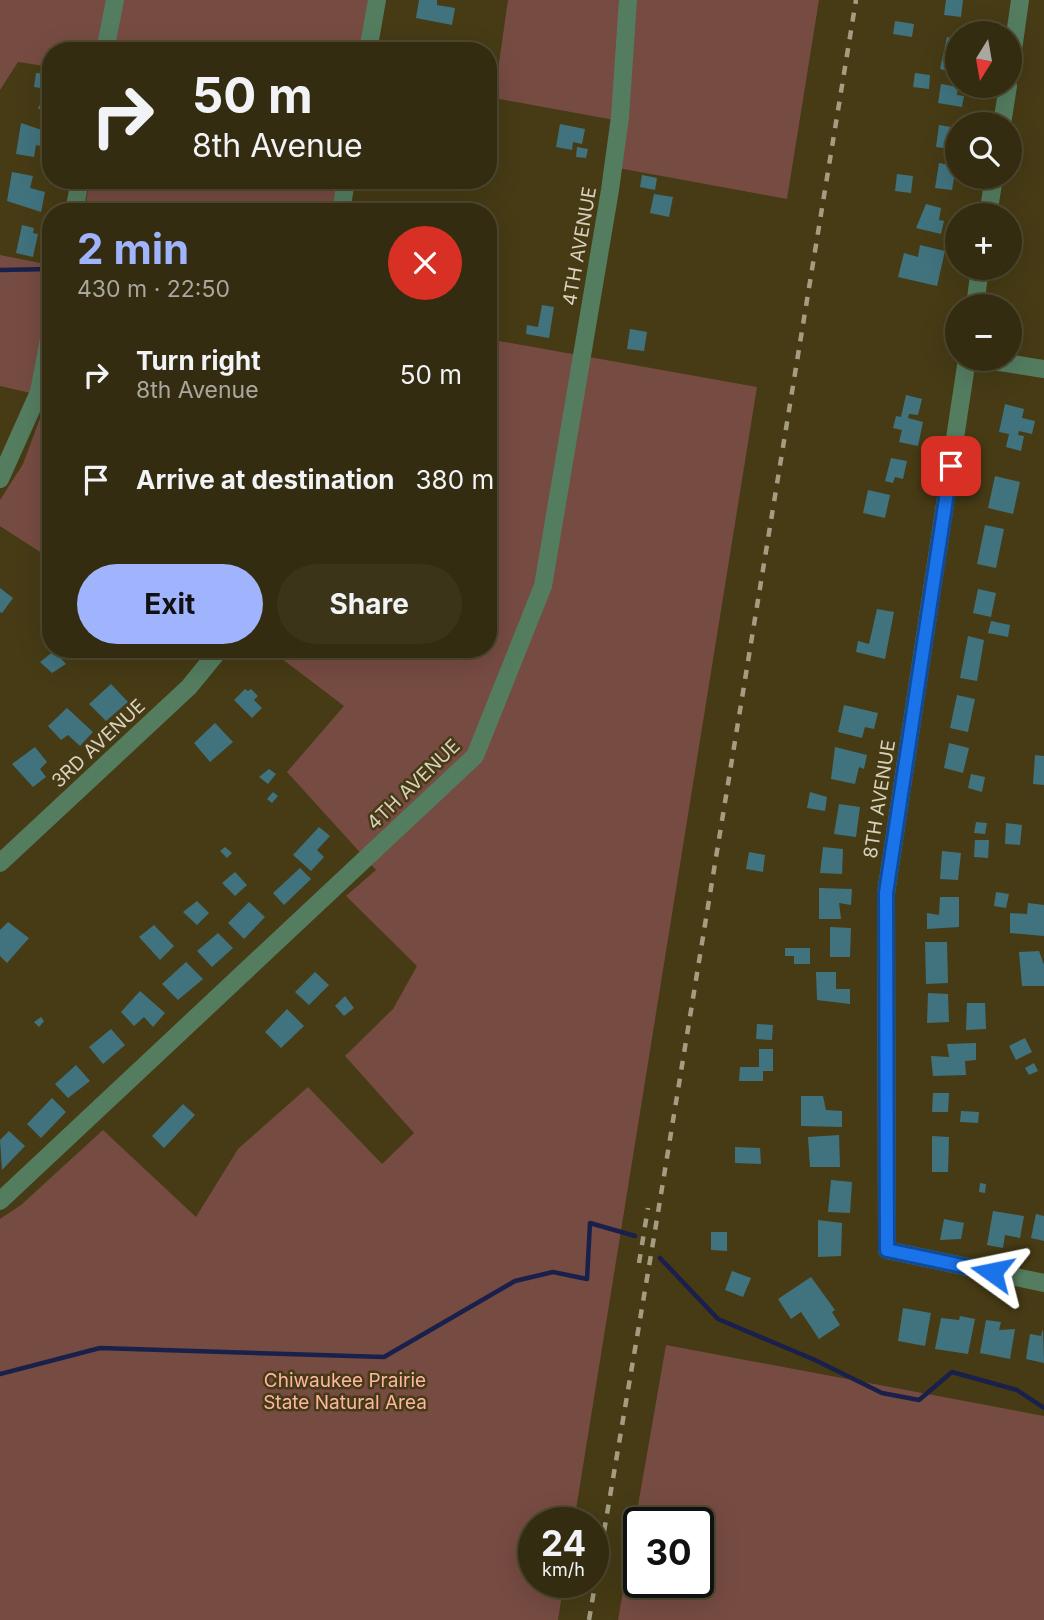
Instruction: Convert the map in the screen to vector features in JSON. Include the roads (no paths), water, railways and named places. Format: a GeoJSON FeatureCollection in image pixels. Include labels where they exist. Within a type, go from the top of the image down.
{"type":"FeatureCollection","features":[{"type":"Feature","properties":{"kind":"street"},"geometry":{"type":"LineString","coordinates":[[107,42],[115,0]]}},
{"type":"Feature","properties":{"kind":"street"},"geometry":{"type":"LineString","coordinates":[[370,42],[377,0]]}},
{"type":"Feature","properties":{"kind":"street","name":"4TH AVENUE"},"geometry":{"type":"LineString","coordinates":[[0,1201],[475,756],[543,586],[610,190],[620,117],[628,0]]}},
{"type":"Feature","properties":{"kind":"street"},"geometry":{"type":"LineString","coordinates":[[1017,21],[1020,0]]}},
{"type":"Feature","properties":{"kind":"street"},"geometry":{"type":"LineString","coordinates":[[1022,366],[1044,369]]}},
{"type":"Feature","properties":{"kind":"street","name":"8TH AVENUE"},"geometry":{"type":"LineString","coordinates":[[965,371],[886,893],[887,1250],[1044,1283]]}},
{"type":"Feature","properties":{"kind":"street"},"geometry":{"type":"LineString","coordinates":[[0,479],[39,392],[42,376]]}},
{"type":"Feature","properties":{"kind":"street","name":"3RD AVENUE"},"geometry":{"type":"LineString","coordinates":[[0,863],[188,687],[212,658]]}},
{"type":"Feature","properties":{"kind":"waterway"},"geometry":{"type":"LineString","coordinates":[[0,270],[42,269]]}},
{"type":"Feature","properties":{"kind":"waterway"},"geometry":{"type":"LineString","coordinates":[[0,1374],[100,1348],[384,1357],[515,1281],[553,1272],[587,1279],[590,1223],[635,1236]]}},
{"type":"Feature","properties":{"kind":"waterway"},"geometry":{"type":"LineString","coordinates":[[660,1258],[718,1319],[815,1360],[882,1393],[919,1400],[952,1372],[1017,1390],[1044,1408]]}},
{"type":"Feature","properties":{"kind":"railway"},"geometry":{"type":"LineString","coordinates":[[589,1620],[856,0]]}},
{"type":"Feature","properties":{"kind":"railway"},"geometry":{"type":"LineString","coordinates":[[639,1263],[648,1208]]}},
{"type":"Feature","properties":{"kind":"park label","name":"Chiwaukee Prairie State Natural Area"},"geometry":{"type":"Point","coordinates":[345,1391]}}]}
